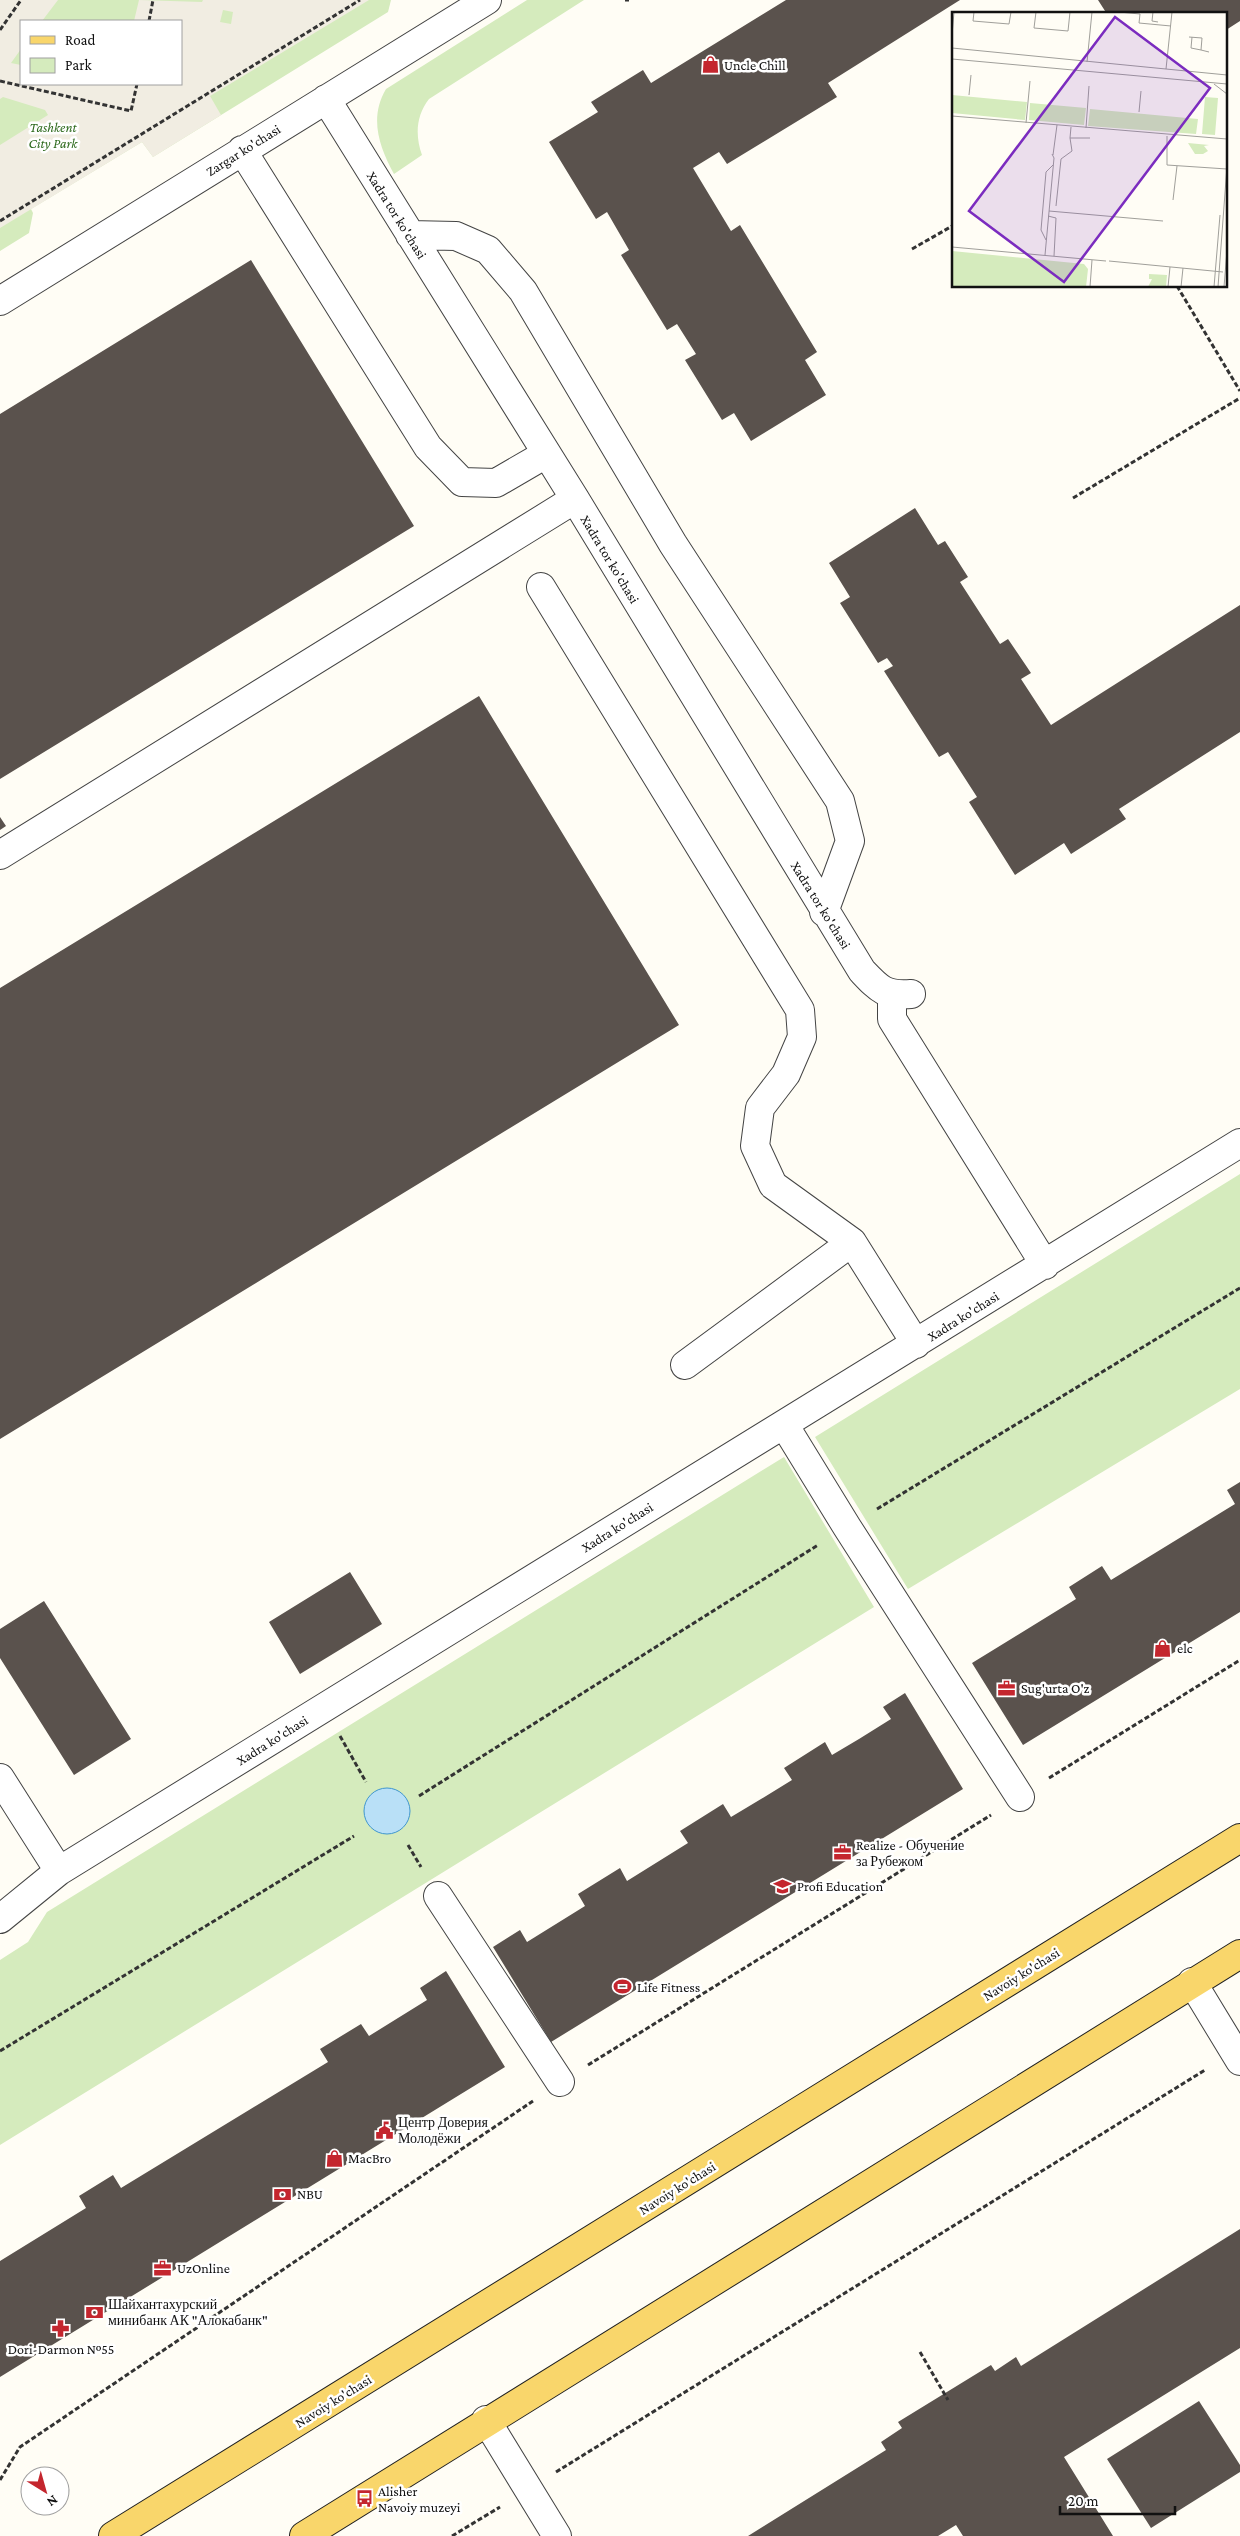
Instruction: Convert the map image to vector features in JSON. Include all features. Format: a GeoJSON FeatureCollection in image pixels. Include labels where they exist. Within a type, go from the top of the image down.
{"type":"FeatureCollection","features":[{"type":"Feature","properties":{"kind":"main road","name":"Navoiy ko'chasi"},"geometry":{"type":"LineString","coordinates":[[113,2536],[1240,1838]]}},
{"type":"Feature","properties":{"kind":"main road"},"geometry":{"type":"LineString","coordinates":[[304,2536],[486,2420],[1240,1954]]}},
{"type":"Feature","properties":{"kind":"street","name":"Zargar ko'chasi"},"geometry":{"type":"LineString","coordinates":[[0,301],[486,0]]}},
{"type":"Feature","properties":{"kind":"street","name":"Xadra tor ko'chasi"},"geometry":{"type":"LineString","coordinates":[[326,99],[575,499],[824,912],[862,971],[877,986],[901,995],[892,1019],[1045,1265]]}},
{"type":"Feature","properties":{"kind":"street"},"geometry":{"type":"LineString","coordinates":[[242,150],[428,447],[462,482],[496,483],[546,454]]}},
{"type":"Feature","properties":{"kind":"street"},"geometry":{"type":"LineString","coordinates":[[410,235],[456,236],[488,250],[523,291],[673,544],[840,801],[850,841],[824,912]]}},
{"type":"Feature","properties":{"kind":"street"},"geometry":{"type":"LineString","coordinates":[[0,855],[575,499]]}},
{"type":"Feature","properties":{"kind":"street"},"geometry":{"type":"LineString","coordinates":[[541,587],[800,1010],[802,1037],[786,1074],[760,1108],[755,1146],[773,1185],[852,1242],[916,1344]]}},
{"type":"Feature","properties":{"kind":"street","name":"Xadra ko'chasi"},"geometry":{"type":"LineString","coordinates":[[0,1919],[59,1871],[785,1426],[1240,1143]]}},
{"type":"Feature","properties":{"kind":"street"},"geometry":{"type":"LineString","coordinates":[[685,1365],[852,1242]]}},
{"type":"Feature","properties":{"kind":"street"},"geometry":{"type":"LineString","coordinates":[[785,1426],[847,1527],[1020,1797]]}},
{"type":"Feature","properties":{"kind":"street"},"geometry":{"type":"LineString","coordinates":[[0,1778],[59,1871]]}},
{"type":"Feature","properties":{"kind":"street"},"geometry":{"type":"LineString","coordinates":[[438,1896],[560,2082]]}},
{"type":"Feature","properties":{"kind":"street"},"geometry":{"type":"LineString","coordinates":[[1192,1982],[1237,2056]]}},
{"type":"Feature","properties":{"kind":"street"},"geometry":{"type":"LineString","coordinates":[[486,2420],[557,2536]]}},
{"type":"Feature","properties":{"kind":"path"},"geometry":{"type":"LineString","coordinates":[[0,30],[21,0]]}},
{"type":"Feature","properties":{"kind":"path"},"geometry":{"type":"LineString","coordinates":[[149,20],[154,0]]}},
{"type":"Feature","properties":{"kind":"path"},"geometry":{"type":"LineString","coordinates":[[0,221],[360,0]]}},
{"type":"Feature","properties":{"kind":"path"},"geometry":{"type":"LineString","coordinates":[[0,81],[131,111],[137,85]]}},
{"type":"Feature","properties":{"kind":"path"},"geometry":{"type":"LineString","coordinates":[[912,249],[952,225]]}},
{"type":"Feature","properties":{"kind":"path"},"geometry":{"type":"LineString","coordinates":[[1177,288],[1240,391]]}},
{"type":"Feature","properties":{"kind":"path"},"geometry":{"type":"LineString","coordinates":[[1073,498],[1240,398]]}},
{"type":"Feature","properties":{"kind":"path"},"geometry":{"type":"LineString","coordinates":[[0,2480],[20,2447],[560,2082],[1240,1660]]}},
{"type":"Feature","properties":{"kind":"path"},"geometry":{"type":"LineString","coordinates":[[324,1708],[366,1782]]}},
{"type":"Feature","properties":{"kind":"path"},"geometry":{"type":"LineString","coordinates":[[0,2051],[354,1836]]}},
{"type":"Feature","properties":{"kind":"path"},"geometry":{"type":"LineString","coordinates":[[452,2536],[1237,2056]]}},
{"type":"Feature","properties":{"kind":"path"},"geometry":{"type":"LineString","coordinates":[[920,2352],[948,2400]]}},
{"type":"Feature","properties":{"kind":"green space","name":"Tashkent City Park"},"geometry":{"type":"Polygon","coordinates":[[[0,0],[391,0],[388,12],[153,157],[142,142],[31,209],[33,213],[29,233],[0,251],[0,0]]]}},
{"type":"Feature","properties":{"kind":"green space"},"geometry":{"type":"Polygon","coordinates":[[[527,0],[584,0],[429,99],[421,112],[418,126],[418,140],[422,155],[394,174],[384,153],[378,132],[378,111],[386,89],[527,0]]]}},
{"type":"Feature","properties":{"kind":"green space"},"geometry":{"type":"Polygon","coordinates":[[[1240,1174],[1240,1389],[908,1589],[815,1437],[1240,1174]]]}},
{"type":"Feature","properties":{"kind":"green space"},"geometry":{"type":"Polygon","coordinates":[[[784,1457],[874,1607],[0,2145],[0,1960],[28,1942],[47,1912],[784,1457]]]}},
{"type":"Feature","properties":{"kind":"shaded area","name":"Tashkent City Park"},"geometry":{"type":"Polygon","coordinates":[[[0,0],[58,0],[43,20],[20,20],[20,50],[11,63],[20,65],[20,85],[182,85],[182,20],[134,20],[139,0],[202,2],[203,0],[369,0],[210,96],[221,115],[153,157],[142,142],[0,228],[0,145],[48,115],[45,110],[3,97],[0,99],[0,0]],[[223,10],[220,22],[231,24],[233,12],[223,10]]]}},
{"type":"Feature","properties":{"kind":"water"},"geometry":{"type":"Polygon","coordinates":[[[387,1788],[400,1792],[406,1798],[410,1811],[406,1824],[400,1830],[387,1834],[374,1830],[368,1824],[364,1811],[368,1798],[374,1792],[387,1788]]]}},
{"type":"Feature","properties":{"kind":"building"},"geometry":{"type":"Polygon","coordinates":[[[786,0],[960,0],[828,83],[837,97],[727,164],[719,152],[693,168],[731,231],[740,225],[817,352],[805,360],[826,395],[751,441],[734,413],[722,420],[685,360],[696,354],[677,324],[667,330],[621,255],[629,250],[607,212],[596,219],[549,142],[598,112],[591,102],[643,70],[651,83],[786,0]]]}},
{"type":"Feature","properties":{"kind":"building"},"geometry":{"type":"Polygon","coordinates":[[[1098,0],[1240,0],[1240,21],[1228,29],[1228,12],[1106,12],[1098,0]]]}},
{"type":"Feature","properties":{"kind":"building"},"geometry":{"type":"Polygon","coordinates":[[[251,260],[414,526],[0,779],[0,414],[251,260]]]}},
{"type":"Feature","properties":{"kind":"building"},"geometry":{"type":"Polygon","coordinates":[[[915,508],[938,545],[945,541],[968,577],[960,582],[1000,644],[1008,639],[1031,673],[1021,679],[1051,725],[1240,605],[1240,732],[1119,809],[1126,819],[1071,854],[1064,843],[1015,875],[969,802],[977,797],[948,752],[939,757],[884,671],[893,666],[887,658],[878,663],[840,603],[850,597],[829,563],[915,508]]]}},
{"type":"Feature","properties":{"kind":"building"},"geometry":{"type":"Polygon","coordinates":[[[479,696],[679,1025],[0,1439],[0,988],[479,696]]]}},
{"type":"Feature","properties":{"kind":"building"},"geometry":{"type":"Polygon","coordinates":[[[0,817],[6,826],[0,830],[0,817]]]}},
{"type":"Feature","properties":{"kind":"building"},"geometry":{"type":"Polygon","coordinates":[[[1240,1482],[1240,1612],[1023,1745],[972,1663],[1076,1599],[1069,1587],[1102,1566],[1111,1580],[1235,1504],[1227,1490],[1240,1482]]]}},
{"type":"Feature","properties":{"kind":"building"},"geometry":{"type":"Polygon","coordinates":[[[350,1572],[382,1624],[300,1674],[269,1622],[350,1572]]]}},
{"type":"Feature","properties":{"kind":"building"},"geometry":{"type":"Polygon","coordinates":[[[44,1601],[131,1739],[74,1775],[0,1658],[0,1629],[44,1601]]]}},
{"type":"Feature","properties":{"kind":"building"},"geometry":{"type":"Polygon","coordinates":[[[905,1693],[963,1789],[551,2042],[493,1947],[520,1930],[527,1942],[585,1906],[578,1894],[620,1868],[627,1881],[688,1843],[680,1831],[723,1804],[731,1817],[792,1780],[784,1768],[825,1742],[832,1755],[859,1739],[891,1719],[883,1707],[905,1693]]]}},
{"type":"Feature","properties":{"kind":"building"},"geometry":{"type":"Polygon","coordinates":[[[446,1971],[505,2067],[0,2377],[0,2261],[86,2208],[79,2196],[113,2175],[121,2188],[328,2062],[320,2049],[361,2024],[369,2036],[427,2000],[420,1988],[446,1971]]]}},
{"type":"Feature","properties":{"kind":"building"},"geometry":{"type":"Polygon","coordinates":[[[1240,2229],[1240,2348],[1064,2457],[1113,2536],[963,2536],[956,2525],[938,2536],[748,2536],[886,2450],[881,2442],[902,2428],[898,2422],[991,2365],[995,2371],[1016,2357],[1021,2366],[1240,2229]]]}},
{"type":"Feature","properties":{"kind":"building"},"geometry":{"type":"Polygon","coordinates":[[[1199,2401],[1240,2465],[1240,2472],[1151,2528],[1107,2459],[1199,2401]]]}},
{"type":"Feature","properties":{"kind":"place","name":"Uncle Chill"},"geometry":{"type":"Point","coordinates":[710,65]}},
{"type":"Feature","properties":{"kind":"place","name":"elc"},"geometry":{"type":"Point","coordinates":[1163,1648]}},
{"type":"Feature","properties":{"kind":"place","name":"Sug'urta O'z"},"geometry":{"type":"Point","coordinates":[1007,1688]}},
{"type":"Feature","properties":{"kind":"place","name":"Realize - Обучение за Рубежом"},"geometry":{"type":"Point","coordinates":[842,1853]}},
{"type":"Feature","properties":{"kind":"place","name":"Profi Education"},"geometry":{"type":"Point","coordinates":[783,1886]}},
{"type":"Feature","properties":{"kind":"place","name":"Life Fitness"},"geometry":{"type":"Point","coordinates":[623,1987]}},
{"type":"Feature","properties":{"kind":"place","name":"Центр Доверия Молодёжи"},"geometry":{"type":"Point","coordinates":[384,2130]}},
{"type":"Feature","properties":{"kind":"place","name":"MacBro"},"geometry":{"type":"Point","coordinates":[334,2158]}},
{"type":"Feature","properties":{"kind":"place","name":"NBU"},"geometry":{"type":"Point","coordinates":[283,2194]}},
{"type":"Feature","properties":{"kind":"place","name":"UzOnline"},"geometry":{"type":"Point","coordinates":[163,2268]}},
{"type":"Feature","properties":{"kind":"place","name":"Шайхантахурский минибанк АК \"Алокабанк\""},"geometry":{"type":"Point","coordinates":[94,2312]}},
{"type":"Feature","properties":{"kind":"place","name":"Dori-Darmon №55"},"geometry":{"type":"Point","coordinates":[61,2329]}},
{"type":"Feature","properties":{"kind":"place","name":"Alisher Navoiy muzeyi"},"geometry":{"type":"Point","coordinates":[364,2499]}}]}
